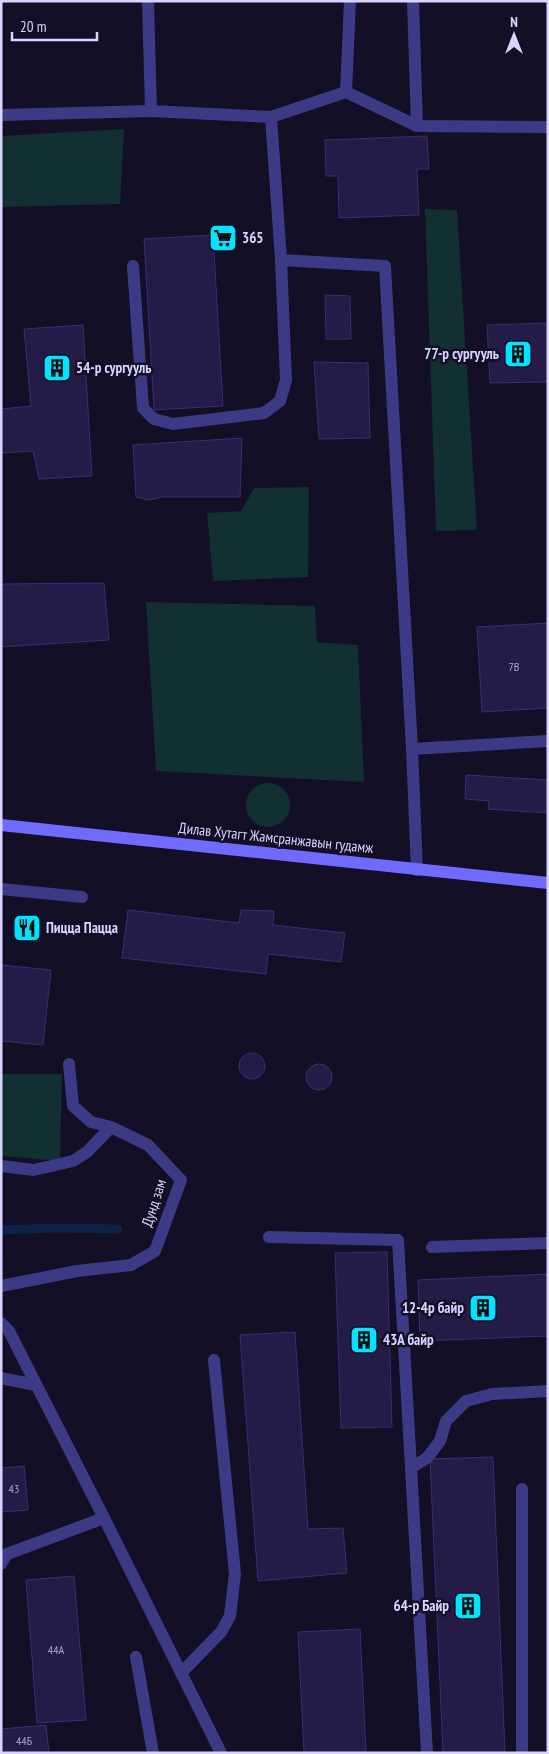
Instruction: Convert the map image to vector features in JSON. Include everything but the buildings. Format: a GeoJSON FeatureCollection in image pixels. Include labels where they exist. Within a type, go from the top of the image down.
{"type":"FeatureCollection","features":[{"type":"Feature","properties":{"kind":"main road","name":"Дилав Хутагт Жамсранжавын гудамж"},"geometry":{"type":"LineString","coordinates":[[1,825],[548,883]]}},
{"type":"Feature","properties":{"kind":"street"},"geometry":{"type":"LineString","coordinates":[[148,1],[151,111]]}},
{"type":"Feature","properties":{"kind":"street"},"geometry":{"type":"LineString","coordinates":[[346,92],[350,1]]}},
{"type":"Feature","properties":{"kind":"street"},"geometry":{"type":"LineString","coordinates":[[413,1],[417,126]]}},
{"type":"Feature","properties":{"kind":"street"},"geometry":{"type":"LineString","coordinates":[[1,115],[151,111],[270,117],[346,92],[417,126],[548,127]]}},
{"type":"Feature","properties":{"kind":"street"},"geometry":{"type":"LineString","coordinates":[[133,266],[142,408],[154,419],[173,424],[264,413],[280,401],[286,380],[281,260],[270,117]]}},
{"type":"Feature","properties":{"kind":"street"},"geometry":{"type":"LineString","coordinates":[[281,260],[385,266],[412,749],[416,870]]}},
{"type":"Feature","properties":{"kind":"street"},"geometry":{"type":"LineString","coordinates":[[412,749],[548,742]]}},
{"type":"Feature","properties":{"kind":"street"},"geometry":{"type":"LineString","coordinates":[[1,889],[82,897]]}},
{"type":"Feature","properties":{"kind":"street","name":"Дунд зам"},"geometry":{"type":"LineString","coordinates":[[1,1286],[77,1271],[132,1264],[155,1251],[181,1180],[148,1145],[110,1127],[91,1122],[74,1106],[69,1064]]}},
{"type":"Feature","properties":{"kind":"street"},"geometry":{"type":"LineString","coordinates":[[1,1166],[34,1170],[73,1161],[87,1152],[110,1127]]}},
{"type":"Feature","properties":{"kind":"street"},"geometry":{"type":"LineString","coordinates":[[269,1237],[398,1240],[427,1753]]}},
{"type":"Feature","properties":{"kind":"street"},"geometry":{"type":"LineString","coordinates":[[432,1247],[548,1243]]}},
{"type":"Feature","properties":{"kind":"street"},"geometry":{"type":"LineString","coordinates":[[1,1323],[8,1331],[104,1518],[221,1753]]}},
{"type":"Feature","properties":{"kind":"street"},"geometry":{"type":"LineString","coordinates":[[182,1673],[221,1632],[230,1616],[235,1574],[214,1360]]}},
{"type":"Feature","properties":{"kind":"street"},"geometry":{"type":"LineString","coordinates":[[1,1378],[35,1385]]}},
{"type":"Feature","properties":{"kind":"street"},"geometry":{"type":"LineString","coordinates":[[410,1468],[427,1458],[440,1441],[446,1421],[466,1401],[492,1394],[548,1391]]}},
{"type":"Feature","properties":{"kind":"street"},"geometry":{"type":"LineString","coordinates":[[522,1489],[522,1753]]}},
{"type":"Feature","properties":{"kind":"street"},"geometry":{"type":"LineString","coordinates":[[1,1564],[7,1554],[104,1518]]}},
{"type":"Feature","properties":{"kind":"street"},"geometry":{"type":"LineString","coordinates":[[136,1656],[153,1753]]}},
{"type":"Feature","properties":{"kind":"green space"},"geometry":{"type":"Polygon","coordinates":[[[124,129],[120,204],[1,207],[1,136],[124,129]]]}},
{"type":"Feature","properties":{"kind":"green space"},"geometry":{"type":"Polygon","coordinates":[[[425,209],[457,210],[477,530],[436,531],[425,209]]]}},
{"type":"Feature","properties":{"kind":"green space"},"geometry":{"type":"Polygon","coordinates":[[[309,487],[308,577],[213,581],[207,513],[241,511],[254,488],[309,487]]]}},
{"type":"Feature","properties":{"kind":"green space"},"geometry":{"type":"Polygon","coordinates":[[[146,602],[315,606],[317,642],[358,645],[364,782],[156,771],[146,602]]]}},
{"type":"Feature","properties":{"kind":"green space"},"geometry":{"type":"Polygon","coordinates":[[[264,783],[272,783],[284,789],[290,805],[284,821],[272,827],[264,827],[252,821],[246,809],[246,801],[252,789],[264,783]]]}},
{"type":"Feature","properties":{"kind":"green space"},"geometry":{"type":"Polygon","coordinates":[[[1,1074],[62,1074],[60,1161],[1,1156],[1,1074]]]}},
{"type":"Feature","properties":{"kind":"waterway"},"geometry":{"type":"LineString","coordinates":[[1,1230],[55,1228],[118,1229]]}},
{"type":"Feature","properties":{"kind":"place","name":"365"},"geometry":{"type":"Point","coordinates":[223,238]}},
{"type":"Feature","properties":{"kind":"place","name":"77-р сургууль"},"geometry":{"type":"Point","coordinates":[518,354]}},
{"type":"Feature","properties":{"kind":"place","name":"54-р сургууль"},"geometry":{"type":"Point","coordinates":[57,368]}},
{"type":"Feature","properties":{"kind":"place","name":"Пицца Пацца"},"geometry":{"type":"Point","coordinates":[27,928]}},
{"type":"Feature","properties":{"kind":"place","name":"12-4р байр"},"geometry":{"type":"Point","coordinates":[483,1308]}},
{"type":"Feature","properties":{"kind":"place","name":"43А байр"},"geometry":{"type":"Point","coordinates":[364,1340]}},
{"type":"Feature","properties":{"kind":"place","name":"64-р Байр"},"geometry":{"type":"Point","coordinates":[468,1606]}}]}
